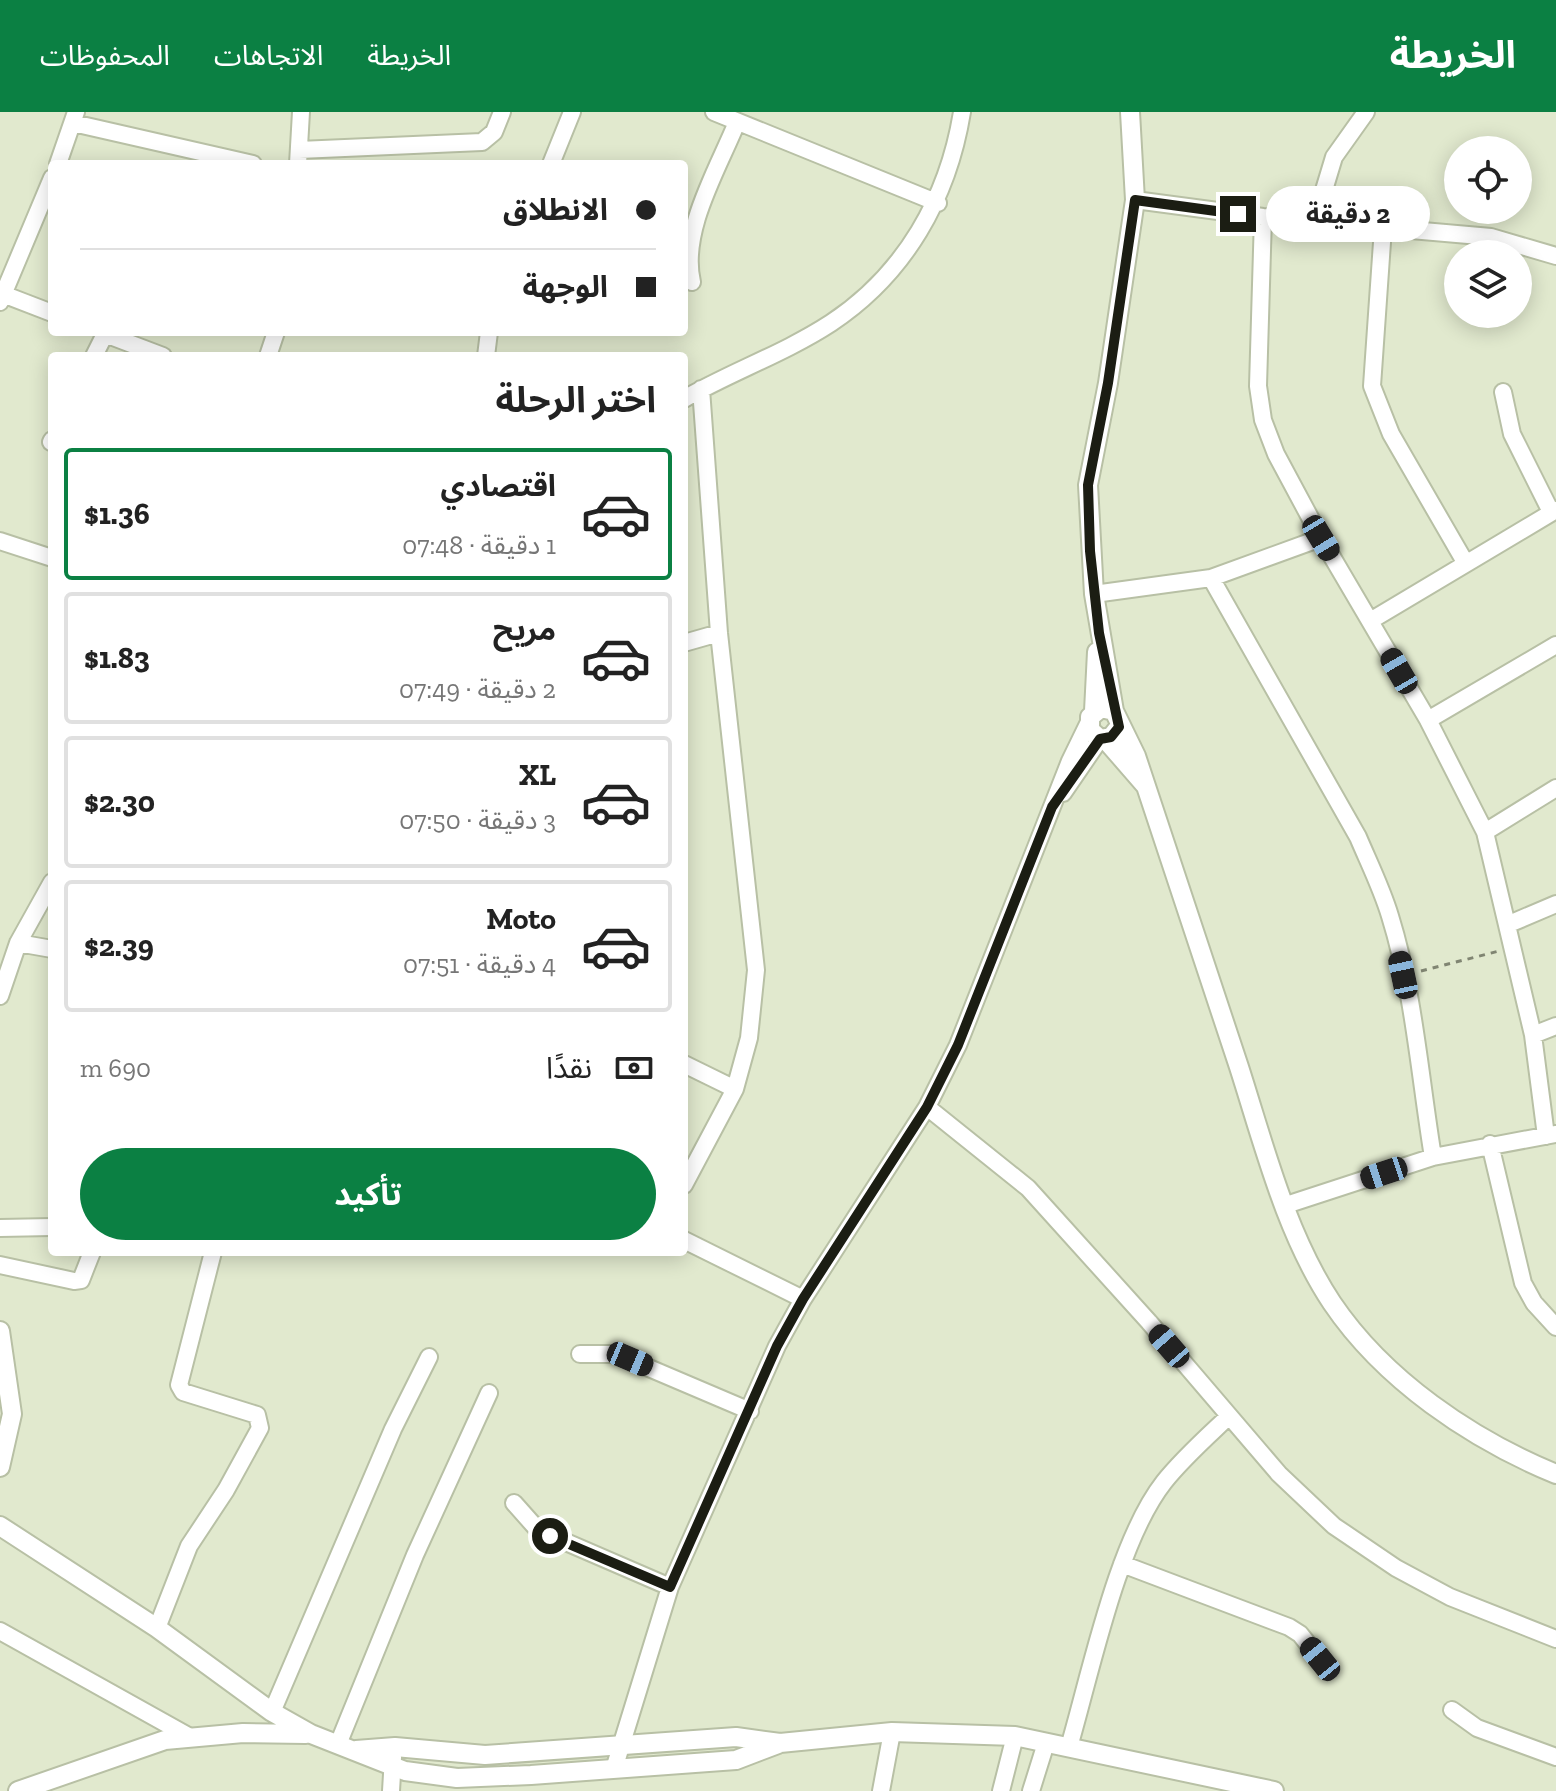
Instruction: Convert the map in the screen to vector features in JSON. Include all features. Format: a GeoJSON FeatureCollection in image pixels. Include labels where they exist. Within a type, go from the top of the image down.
{"type":"FeatureCollection","features":[{"type":"Feature","properties":{"kind":"street"},"geometry":{"type":"LineString","coordinates":[[301,112],[298,157],[482,142],[494,132],[502,112]]}},
{"type":"Feature","properties":{"kind":"street"},"geometry":{"type":"LineString","coordinates":[[553,160],[572,112]]}},
{"type":"Feature","properties":{"kind":"street"},"geometry":{"type":"LineString","coordinates":[[714,112],[938,203]]}},
{"type":"Feature","properties":{"kind":"street"},"geometry":{"type":"LineString","coordinates":[[688,397],[829,324],[869,294],[897,264],[938,203],[956,148],[962,112]]}},
{"type":"Feature","properties":{"kind":"street"},"geometry":{"type":"LineString","coordinates":[[1097,728],[1117,733],[1094,594],[1088,485],[1108,383],[1135,200],[1130,112]]}},
{"type":"Feature","properties":{"kind":"street"},"geometry":{"type":"LineString","coordinates":[[1315,220],[1334,157],[1366,112]]}},
{"type":"Feature","properties":{"kind":"street"},"geometry":{"type":"LineString","coordinates":[[59,160],[74,118],[237,160]]}},
{"type":"Feature","properties":{"kind":"street"},"geometry":{"type":"LineString","coordinates":[[692,282],[688,265],[692,240],[737,122]]}},
{"type":"Feature","properties":{"kind":"street"},"geometry":{"type":"LineString","coordinates":[[48,187],[1,296],[48,312]]}},
{"type":"Feature","properties":{"kind":"street"},"geometry":{"type":"LineString","coordinates":[[1135,200],[1263,217],[1491,237],[1556,256]]}},
{"type":"Feature","properties":{"kind":"street"},"geometry":{"type":"LineString","coordinates":[[1263,217],[1258,386],[1263,420],[1276,454],[1321,538],[1428,720],[1485,832],[1509,924],[1551,1135],[1433,1157],[1286,1205]]}},
{"type":"Feature","properties":{"kind":"street"},"geometry":{"type":"LineString","coordinates":[[1383,228],[1372,386],[1391,434],[1465,562]]}},
{"type":"Feature","properties":{"kind":"street"},"geometry":{"type":"LineString","coordinates":[[111,336],[153,352]]}},
{"type":"Feature","properties":{"kind":"street"},"geometry":{"type":"LineString","coordinates":[[688,1177],[735,1089],[749,1038],[756,970],[719,633],[701,389]]}},
{"type":"Feature","properties":{"kind":"street"},"geometry":{"type":"LineString","coordinates":[[1370,621],[1554,511],[1512,434],[1503,392]]}},
{"type":"Feature","properties":{"kind":"street"},"geometry":{"type":"LineString","coordinates":[[1094,594],[1211,578],[1321,538]]}},
{"type":"Feature","properties":{"kind":"street"},"geometry":{"type":"LineString","coordinates":[[0,541],[48,557]]}},
{"type":"Feature","properties":{"kind":"street"},"geometry":{"type":"LineString","coordinates":[[1211,578],[1358,837],[1390,917],[1403,975],[1433,1157]]}},
{"type":"Feature","properties":{"kind":"street"},"geometry":{"type":"LineString","coordinates":[[688,642],[719,633]]}},
{"type":"Feature","properties":{"kind":"street"},"geometry":{"type":"LineString","coordinates":[[1099,633],[1097,728],[1147,786]]}},
{"type":"Feature","properties":{"kind":"street"},"geometry":{"type":"LineString","coordinates":[[1428,720],[1556,645]]}},
{"type":"Feature","properties":{"kind":"street"},"geometry":{"type":"LineString","coordinates":[[614,1769],[670,1587],[777,1346],[803,1299],[927,1107],[958,1045],[1052,807],[1097,728],[1101,708],[1117,719],[1136,756],[1286,1205],[1314,1273],[1334,1305],[1373,1351],[1463,1426],[1556,1474]]}},
{"type":"Feature","properties":{"kind":"street"},"geometry":{"type":"LineString","coordinates":[[1485,832],[1556,788]]}},
{"type":"Feature","properties":{"kind":"street"},"geometry":{"type":"LineString","coordinates":[[0,996],[18,943],[48,889]]}},
{"type":"Feature","properties":{"kind":"street"},"geometry":{"type":"LineString","coordinates":[[1509,924],[1556,904]]}},
{"type":"Feature","properties":{"kind":"street"},"geometry":{"type":"LineString","coordinates":[[18,943],[48,948]]}},
{"type":"Feature","properties":{"kind":"street"},"geometry":{"type":"LineString","coordinates":[[1533,1035],[1556,1026]]}},
{"type":"Feature","properties":{"kind":"street"},"geometry":{"type":"LineString","coordinates":[[688,1066],[735,1089]]}},
{"type":"Feature","properties":{"kind":"street"},"geometry":{"type":"LineString","coordinates":[[927,1107],[1028,1188],[1279,1474],[1334,1526],[1396,1568],[1450,1597],[1556,1639]]}},
{"type":"Feature","properties":{"kind":"street"},"geometry":{"type":"LineString","coordinates":[[1490,1144],[1523,1283],[1534,1303],[1556,1327]]}},
{"type":"Feature","properties":{"kind":"street"},"geometry":{"type":"LineString","coordinates":[[0,1228],[48,1227]]}},
{"type":"Feature","properties":{"kind":"street"},"geometry":{"type":"LineString","coordinates":[[688,1242],[803,1299]]}},
{"type":"Feature","properties":{"kind":"street"},"geometry":{"type":"LineString","coordinates":[[0,1265],[74,1281],[81,1280],[90,1256]]}},
{"type":"Feature","properties":{"kind":"street"},"geometry":{"type":"LineString","coordinates":[[157,1628],[189,1546],[220,1501],[260,1428],[257,1415],[183,1392],[179,1385],[212,1256]]}},
{"type":"Feature","properties":{"kind":"street"},"geometry":{"type":"LineString","coordinates":[[0,1331],[12,1414],[0,1467]]}},
{"type":"Feature","properties":{"kind":"street"},"geometry":{"type":"LineString","coordinates":[[580,1354],[616,1354],[750,1411]]}},
{"type":"Feature","properties":{"kind":"street"},"geometry":{"type":"LineString","coordinates":[[272,1712],[393,1429],[429,1357]]}},
{"type":"Feature","properties":{"kind":"street"},"geometry":{"type":"LineString","coordinates":[[348,1746],[415,1555],[489,1393]]}},
{"type":"Feature","properties":{"kind":"street"},"geometry":{"type":"LineString","coordinates":[[1069,1747],[1122,1564],[1163,1484],[1229,1416]]}},
{"type":"Feature","properties":{"kind":"street"},"geometry":{"type":"LineString","coordinates":[[514,1503],[538,1530],[670,1587]]}},
{"type":"Feature","properties":{"kind":"street"},"geometry":{"type":"LineString","coordinates":[[0,1526],[157,1628],[272,1712],[311,1734],[348,1746],[392,1767],[457,1778],[614,1769],[736,1760],[780,1743]]}},
{"type":"Feature","properties":{"kind":"street"},"geometry":{"type":"LineString","coordinates":[[1122,1564],[1289,1627],[1300,1634],[1320,1659]]}},
{"type":"Feature","properties":{"kind":"street"},"geometry":{"type":"LineString","coordinates":[[0,1631],[190,1737]]}},
{"type":"Feature","properties":{"kind":"street"},"geometry":{"type":"LineString","coordinates":[[1452,1710],[1477,1728],[1556,1757]]}},
{"type":"Feature","properties":{"kind":"street"},"geometry":{"type":"LineString","coordinates":[[348,1746],[485,1755],[736,1737],[780,1743],[892,1732],[1015,1736],[1219,1785],[1274,1791]]}},
{"type":"Feature","properties":{"kind":"street"},"geometry":{"type":"LineString","coordinates":[[881,1791],[892,1732]]}},
{"type":"Feature","properties":{"kind":"street"},"geometry":{"type":"LineString","coordinates":[[18,1791],[130,1750],[190,1737],[311,1734]]}},
{"type":"Feature","properties":{"kind":"street"},"geometry":{"type":"LineString","coordinates":[[1001,1791],[1015,1736]]}},
{"type":"Feature","properties":{"kind":"street"},"geometry":{"type":"LineString","coordinates":[[1031,1791],[1046,1743]]}},
{"type":"Feature","properties":{"kind":"street"},"geometry":{"type":"LineString","coordinates":[[391,1791],[395,1747]]}},
{"type":"Feature","properties":{"kind":"path"},"geometry":{"type":"LineString","coordinates":[[1403,975],[1514,947]]}},
{"type":"Feature","properties":{"kind":"route"},"geometry":{"type":"LineString","coordinates":[[550,1536],[670,1587],[711,1501],[777,1346],[803,1299],[927,1107],[958,1045],[1045,832],[1052,807],[1080,772],[1100,739],[1111,737],[1119,727],[1099,633],[1088,526],[1088,485],[1108,383],[1135,200],[1238,214]]}}]}
